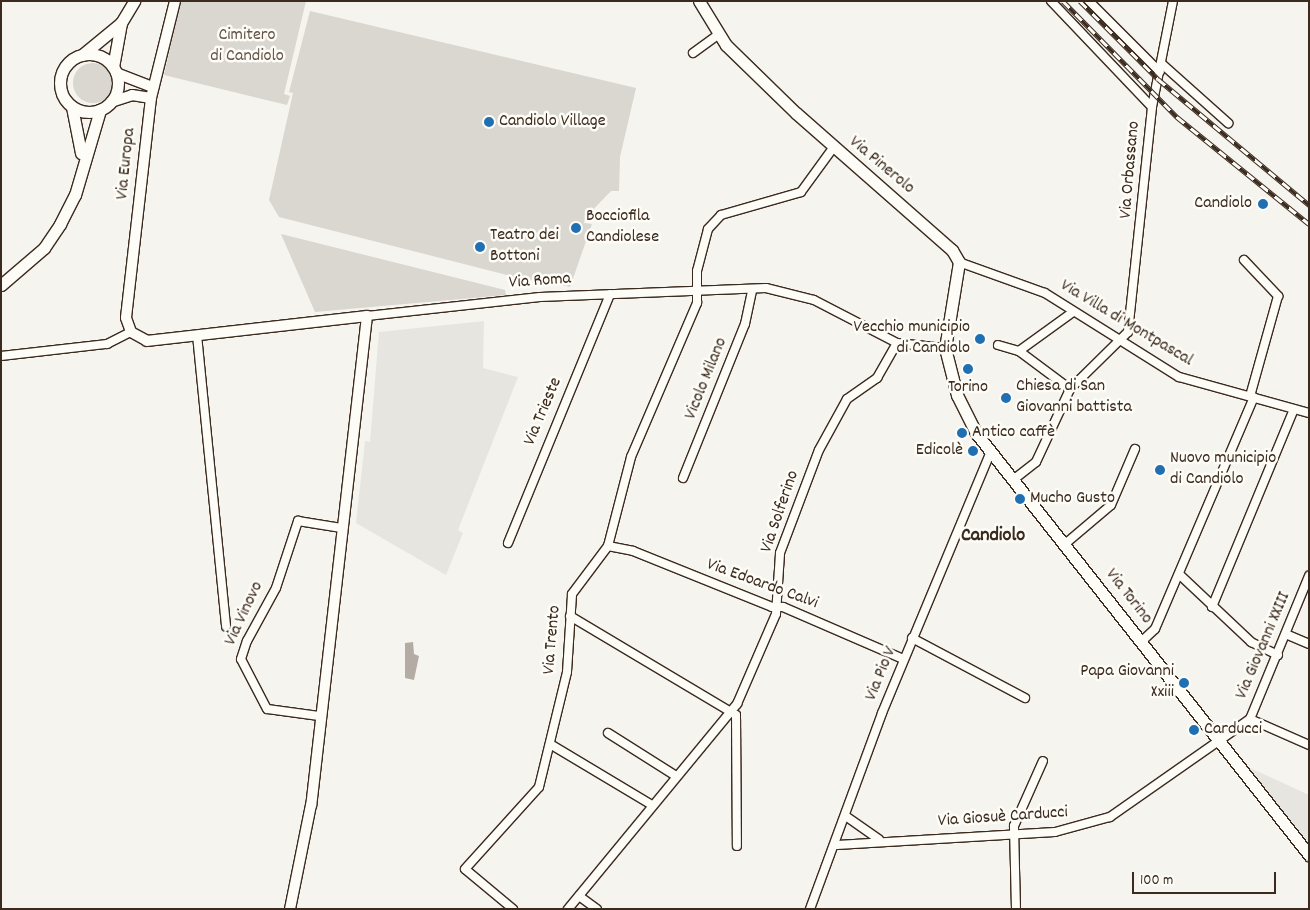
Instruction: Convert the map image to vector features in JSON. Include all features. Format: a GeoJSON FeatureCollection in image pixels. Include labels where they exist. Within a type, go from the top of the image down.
{"type":"FeatureCollection","features":[{"type":"Feature","properties":{"kind":"main road"},"geometry":{"type":"LineString","coordinates":[[82,160],[72,107],[60,80],[67,63],[82,55],[121,23],[134,1]]}},
{"type":"Feature","properties":{"kind":"main road","name":"Via Pinerolo"},"geometry":{"type":"LineString","coordinates":[[699,1],[718,34],[833,148],[952,250],[958,262]]}},
{"type":"Feature","properties":{"kind":"main road"},"geometry":{"type":"LineString","coordinates":[[1,285],[44,248],[60,224],[74,195],[82,160],[100,110],[111,102],[118,88],[114,70],[121,23]]}},
{"type":"Feature","properties":{"kind":"main road"},"geometry":{"type":"LineString","coordinates":[[82,55],[99,56],[114,70]]}},
{"type":"Feature","properties":{"kind":"main road"},"geometry":{"type":"LineString","coordinates":[[72,107],[100,110]]}},
{"type":"Feature","properties":{"kind":"main road"},"geometry":{"type":"LineString","coordinates":[[945,348],[958,262]]}},
{"type":"Feature","properties":{"kind":"main road","name":"Via Torino"},"geometry":{"type":"LineString","coordinates":[[945,348],[956,395],[990,453],[1065,544],[1309,855]]}},
{"type":"Feature","properties":{"kind":"street","name":"Via Europa"},"geometry":{"type":"LineString","coordinates":[[131,332],[126,318],[152,87],[175,1]]}},
{"type":"Feature","properties":{"kind":"street"},"geometry":{"type":"LineString","coordinates":[[1050,1],[1152,106]]}},
{"type":"Feature","properties":{"kind":"street"},"geometry":{"type":"LineString","coordinates":[[1089,1],[1097,5],[1161,68],[1228,123]]}},
{"type":"Feature","properties":{"kind":"street","name":"Via Orbassano"},"geometry":{"type":"LineString","coordinates":[[1121,342],[1128,332],[1152,106],[1161,68],[1172,1]]}},
{"type":"Feature","properties":{"kind":"street"},"geometry":{"type":"LineString","coordinates":[[693,53],[718,34]]}},
{"type":"Feature","properties":{"kind":"street"},"geometry":{"type":"LineString","coordinates":[[114,70],[152,87]]}},
{"type":"Feature","properties":{"kind":"street"},"geometry":{"type":"LineString","coordinates":[[111,102],[132,95],[151,98]]}},
{"type":"Feature","properties":{"kind":"street","name":"Via Trento"},"geometry":{"type":"LineString","coordinates":[[513,909],[465,869],[539,787],[567,672],[570,616],[580,580],[608,546],[631,457],[697,303],[704,242],[714,220],[801,192],[833,148]]}},
{"type":"Feature","properties":{"kind":"street"},"geometry":{"type":"LineString","coordinates":[[1141,642],[1155,629],[1180,575],[1252,397],[1278,296],[1244,260]]}},
{"type":"Feature","properties":{"kind":"street","name":"Via Villa di Montpascal"},"geometry":{"type":"LineString","coordinates":[[958,262],[1021,281],[1179,377],[1309,413]]}},
{"type":"Feature","properties":{"kind":"street","name":"Via Roma"},"geometry":{"type":"LineString","coordinates":[[131,332],[147,341],[540,296],[697,290],[752,290],[791,291],[897,343],[945,348]]}},
{"type":"Feature","properties":{"kind":"street","name":"Vicolo Milano"},"geometry":{"type":"LineString","coordinates":[[683,478],[746,324],[752,290]]}},
{"type":"Feature","properties":{"kind":"street","name":"Via Trieste"},"geometry":{"type":"LineString","coordinates":[[508,543],[610,294]]}},
{"type":"Feature","properties":{"kind":"street"},"geometry":{"type":"LineString","coordinates":[[1020,351],[1073,312]]}},
{"type":"Feature","properties":{"kind":"street"},"geometry":{"type":"LineString","coordinates":[[290,909],[308,823],[367,316]]}},
{"type":"Feature","properties":{"kind":"street"},"geometry":{"type":"LineString","coordinates":[[1,356],[107,344],[131,332]]}},
{"type":"Feature","properties":{"kind":"street"},"geometry":{"type":"LineString","coordinates":[[197,335],[226,627]]}},
{"type":"Feature","properties":{"kind":"street"},"geometry":{"type":"LineString","coordinates":[[1013,480],[1036,462],[1070,389],[1121,342]]}},
{"type":"Feature","properties":{"kind":"street","name":"Via Solferino"},"geometry":{"type":"LineString","coordinates":[[568,909],[652,805],[731,712],[765,646],[777,607],[780,553],[819,450],[847,399],[872,383],[897,343]]}},
{"type":"Feature","properties":{"kind":"street"},"geometry":{"type":"LineString","coordinates":[[998,345],[1020,351],[1070,389]]}},
{"type":"Feature","properties":{"kind":"street"},"geometry":{"type":"LineString","coordinates":[[1212,607],[1294,409]]}},
{"type":"Feature","properties":{"kind":"street"},"geometry":{"type":"LineString","coordinates":[[1065,544],[1111,505],[1135,449]]}},
{"type":"Feature","properties":{"kind":"street","name":"Via Pio V"},"geometry":{"type":"LineString","coordinates":[[810,909],[837,845],[912,638],[990,453]]}},
{"type":"Feature","properties":{"kind":"street","name":"Via Vinovo"},"geometry":{"type":"LineString","coordinates":[[319,716],[267,708],[242,659],[247,640],[276,588],[298,521],[341,528]]}},
{"type":"Feature","properties":{"kind":"street","name":"Via Edoardo Calvi"},"geometry":{"type":"LineString","coordinates":[[608,546],[633,551],[904,659]]}},
{"type":"Feature","properties":{"kind":"street"},"geometry":{"type":"LineString","coordinates":[[1180,575],[1251,642],[1278,655]]}},
{"type":"Feature","properties":{"kind":"street","name":"Via Giovanni XXIII"},"geometry":{"type":"LineString","coordinates":[[1218,740],[1250,719],[1288,635],[1309,576]]}},
{"type":"Feature","properties":{"kind":"street"},"geometry":{"type":"LineString","coordinates":[[570,616],[736,715],[736,846]]}},
{"type":"Feature","properties":{"kind":"street"},"geometry":{"type":"LineString","coordinates":[[1288,635],[1309,644]]}},
{"type":"Feature","properties":{"kind":"street"},"geometry":{"type":"LineString","coordinates":[[912,638],[1025,698]]}},
{"type":"Feature","properties":{"kind":"street"},"geometry":{"type":"LineString","coordinates":[[1250,719],[1309,745]]}},
{"type":"Feature","properties":{"kind":"street"},"geometry":{"type":"LineString","coordinates":[[608,733],[676,776]]}},
{"type":"Feature","properties":{"kind":"street","name":"Via Giosuè Carducci"},"geometry":{"type":"LineString","coordinates":[[837,845],[884,840],[1065,831],[1105,820],[1218,740]]}},
{"type":"Feature","properties":{"kind":"street"},"geometry":{"type":"LineString","coordinates":[[550,744],[652,805]]}},
{"type":"Feature","properties":{"kind":"street"},"geometry":{"type":"LineString","coordinates":[[1016,909],[1013,835],[1043,762]]}},
{"type":"Feature","properties":{"kind":"street","name":"Via Giosuè Carducci"},"geometry":{"type":"LineString","coordinates":[[847,817],[862,831],[884,840]]}},
{"type":"Feature","properties":{"kind":"street"},"geometry":{"type":"LineString","coordinates":[[579,896],[596,909]]}},
{"type":"Feature","properties":{"kind":"shaded area"},"geometry":{"type":"Polygon","coordinates":[[[484,321],[483,368],[518,377],[458,530],[463,533],[446,575],[356,523],[365,441],[370,442],[379,332],[484,321]]]}},
{"type":"Feature","properties":{"kind":"shaded area"},"geometry":{"type":"Polygon","coordinates":[[[413,642],[414,654],[419,656],[414,680],[405,678],[405,643],[413,642]]]}},
{"type":"Feature","properties":{"kind":"shaded area"},"geometry":{"type":"Polygon","coordinates":[[[1248,767],[1309,795],[1309,843],[1248,767]]]}},
{"type":"Feature","properties":{"kind":"green space","name":"Cimitero di Candiolo"},"geometry":{"type":"Polygon","coordinates":[[[181,1],[306,1],[284,94],[290,96],[287,105],[164,75],[181,1]]]}},
{"type":"Feature","properties":{"kind":"green space","name":"Candiolo Village"},"geometry":{"type":"Polygon","coordinates":[[[310,11],[636,88],[620,157],[619,191],[611,191],[585,218],[584,223],[592,224],[570,287],[532,278],[531,281],[279,217],[269,200],[293,93],[289,92],[310,11]]]}},
{"type":"Feature","properties":{"kind":"green space"},"geometry":{"type":"Polygon","coordinates":[[[93,63],[107,69],[113,83],[107,97],[93,103],[79,97],[73,83],[79,69],[93,63]]]}},
{"type":"Feature","properties":{"kind":"green space"},"geometry":{"type":"Polygon","coordinates":[[[281,234],[505,290],[506,295],[315,312],[281,234]]]}},
{"type":"Feature","properties":{"kind":"railway"},"geometry":{"type":"LineString","coordinates":[[1063,1],[1177,117],[1309,224]]}},
{"type":"Feature","properties":{"kind":"railway"},"geometry":{"type":"LineString","coordinates":[[1080,1],[1158,79],[1309,205]]}},
{"type":"Feature","properties":{"kind":"place","name":"Candiolo Village"},"geometry":{"type":"Point","coordinates":[489,122]}},
{"type":"Feature","properties":{"kind":"place","name":"Candiolo"},"geometry":{"type":"Point","coordinates":[1263,204]}},
{"type":"Feature","properties":{"kind":"place","name":"Bocciofila Candiolese"},"geometry":{"type":"Point","coordinates":[576,228]}},
{"type":"Feature","properties":{"kind":"place","name":"Teatro dei Bottoni"},"geometry":{"type":"Point","coordinates":[480,247]}},
{"type":"Feature","properties":{"kind":"place","name":"Vecchio municipio di Candiolo"},"geometry":{"type":"Point","coordinates":[980,339]}},
{"type":"Feature","properties":{"kind":"place","name":"Torino"},"geometry":{"type":"Point","coordinates":[968,369]}},
{"type":"Feature","properties":{"kind":"place","name":"Chiesa di San Giovanni battista"},"geometry":{"type":"Point","coordinates":[1006,398]}},
{"type":"Feature","properties":{"kind":"place","name":"Antico caffè"},"geometry":{"type":"Point","coordinates":[962,433]}},
{"type":"Feature","properties":{"kind":"place","name":"Edicolè"},"geometry":{"type":"Point","coordinates":[973,451]}},
{"type":"Feature","properties":{"kind":"place","name":"Nuovo municipio di Candiolo"},"geometry":{"type":"Point","coordinates":[1160,470]}},
{"type":"Feature","properties":{"kind":"place","name":"Mucho Gusto"},"geometry":{"type":"Point","coordinates":[1020,499]}},
{"type":"Feature","properties":{"kind":"place","name":"Papa Giovanni Xxiii"},"geometry":{"type":"Point","coordinates":[1184,683]}},
{"type":"Feature","properties":{"kind":"place","name":"Carducci"},"geometry":{"type":"Point","coordinates":[1194,730]}},
{"type":"Feature","properties":{"kind":"district","name":"Candiolo"},"geometry":{"type":"Point","coordinates":[993,536]}}]}
